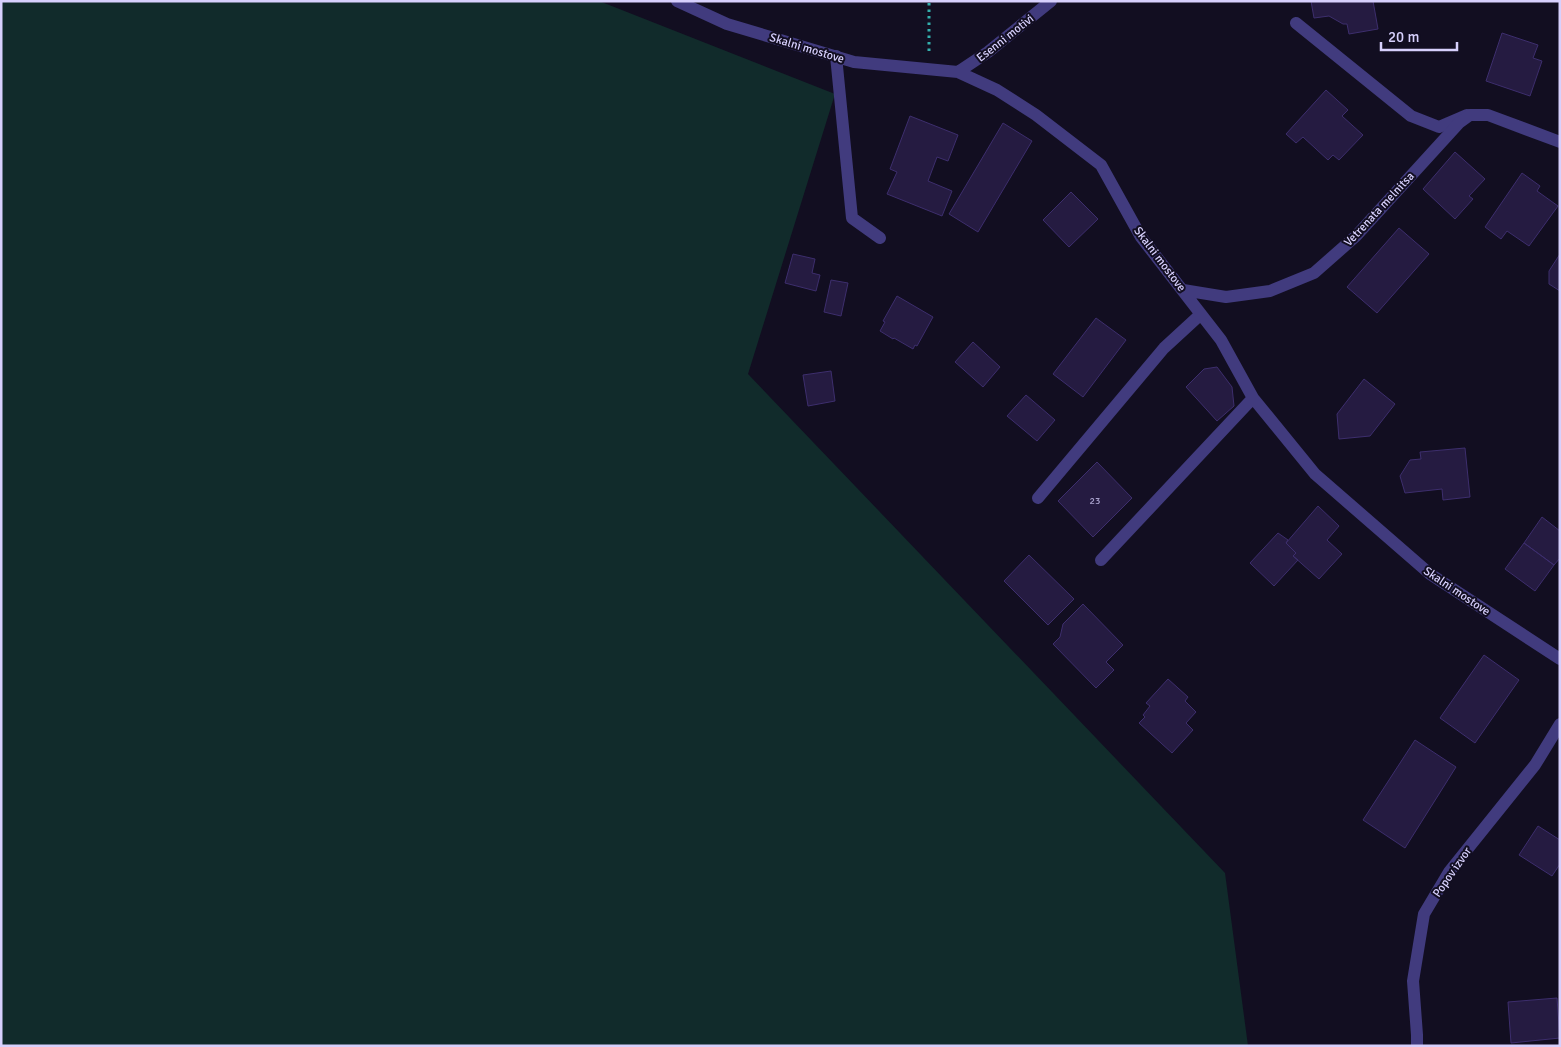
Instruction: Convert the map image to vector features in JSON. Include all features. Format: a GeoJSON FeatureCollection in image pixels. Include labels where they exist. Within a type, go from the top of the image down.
{"type":"FeatureCollection","features":[{"type":"Feature","properties":{"kind":"street","name":"Skalni mostove"},"geometry":{"type":"LineString","coordinates":[[677,1],[727,24],[854,62],[958,72],[997,90],[1036,114],[1101,166],[1141,237],[1221,340],[1253,398],[1315,474],[1430,574],[1560,659]]}},
{"type":"Feature","properties":{"kind":"street","name":"Esenni motivi"},"geometry":{"type":"LineString","coordinates":[[958,72],[988,52],[1051,1]]}},
{"type":"Feature","properties":{"kind":"street"},"geometry":{"type":"LineString","coordinates":[[1296,23],[1411,116],[1439,127],[1470,114],[1488,115],[1560,142]]}},
{"type":"Feature","properties":{"kind":"street"},"geometry":{"type":"LineString","coordinates":[[836,56],[852,218],[880,238]]}},
{"type":"Feature","properties":{"kind":"street","name":"Vetrenata melnitsa"},"geometry":{"type":"LineString","coordinates":[[1183,290],[1226,297],[1270,291],[1314,273],[1356,236],[1459,123],[1470,114]]}},
{"type":"Feature","properties":{"kind":"street"},"geometry":{"type":"LineString","coordinates":[[1038,498],[1164,348],[1201,314]]}},
{"type":"Feature","properties":{"kind":"street"},"geometry":{"type":"LineString","coordinates":[[1101,560],[1253,398]]}},
{"type":"Feature","properties":{"kind":"street","name":"Popov izvor"},"geometry":{"type":"LineString","coordinates":[[1417,1046],[1413,981],[1424,914],[1448,872],[1535,765],[1560,724]]}},
{"type":"Feature","properties":{"kind":"path"},"geometry":{"type":"LineString","coordinates":[[928,69],[929,1]]}},
{"type":"Feature","properties":{"kind":"green space"},"geometry":{"type":"Polygon","coordinates":[[[1,1],[599,1],[835,94],[748,374],[1225,873],[1248,1046],[1,1046],[1,1]]]}},
{"type":"Feature","properties":{"kind":"building"},"geometry":{"type":"Polygon","coordinates":[[[1311,1],[1373,1],[1378,29],[1349,34],[1347,24],[1343,24],[1329,16],[1314,18],[1311,1]]]}},
{"type":"Feature","properties":{"kind":"building"},"geometry":{"type":"Polygon","coordinates":[[[1502,33],[1538,45],[1533,58],[1542,61],[1530,96],[1486,81],[1502,33]]]}},
{"type":"Feature","properties":{"kind":"building"},"geometry":{"type":"Polygon","coordinates":[[[1326,90],[1348,110],[1342,116],[1363,135],[1339,160],[1333,155],[1328,160],[1303,137],[1296,143],[1286,134],[1326,90]]]}},
{"type":"Feature","properties":{"kind":"building"},"geometry":{"type":"Polygon","coordinates":[[[910,116],[958,135],[948,161],[937,157],[928,181],[952,191],[942,216],[887,194],[897,172],[890,169],[910,116]]]}},
{"type":"Feature","properties":{"kind":"building"},"geometry":{"type":"Polygon","coordinates":[[[1003,123],[1032,141],[978,232],[949,214],[1003,123]]]}},
{"type":"Feature","properties":{"kind":"building"},"geometry":{"type":"Polygon","coordinates":[[[1455,152],[1485,179],[1469,196],[1473,199],[1455,219],[1423,189],[1455,152]]]}},
{"type":"Feature","properties":{"kind":"building"},"geometry":{"type":"Polygon","coordinates":[[[1522,173],[1540,186],[1537,191],[1558,206],[1529,246],[1507,231],[1501,239],[1485,227],[1522,173]]]}},
{"type":"Feature","properties":{"kind":"building"},"geometry":{"type":"Polygon","coordinates":[[[1071,192],[1098,219],[1069,247],[1043,220],[1071,192]]]}},
{"type":"Feature","properties":{"kind":"building"},"geometry":{"type":"Polygon","coordinates":[[[1399,228],[1429,254],[1377,313],[1347,287],[1399,228]]]}},
{"type":"Feature","properties":{"kind":"building"},"geometry":{"type":"Polygon","coordinates":[[[793,254],[815,259],[812,273],[820,275],[816,291],[785,283],[793,254]]]}},
{"type":"Feature","properties":{"kind":"building"},"geometry":{"type":"Polygon","coordinates":[[[1560,254],[1560,291],[1549,284],[1549,271],[1560,254]]]}},
{"type":"Feature","properties":{"kind":"building"},"geometry":{"type":"Polygon","coordinates":[[[831,280],[848,283],[841,316],[824,312],[831,280]]]}},
{"type":"Feature","properties":{"kind":"building"},"geometry":{"type":"Polygon","coordinates":[[[897,296],[933,317],[917,346],[915,345],[913,349],[880,331],[885,322],[883,321],[897,296]]]}},
{"type":"Feature","properties":{"kind":"building"},"geometry":{"type":"Polygon","coordinates":[[[1096,318],[1126,340],[1083,397],[1053,374],[1096,318]]]}},
{"type":"Feature","properties":{"kind":"building"},"geometry":{"type":"Polygon","coordinates":[[[973,342],[1000,367],[983,387],[955,362],[973,342]]]}},
{"type":"Feature","properties":{"kind":"building"},"geometry":{"type":"Polygon","coordinates":[[[1217,367],[1232,387],[1234,406],[1217,421],[1186,387],[1204,369],[1217,367]]]}},
{"type":"Feature","properties":{"kind":"building"},"geometry":{"type":"Polygon","coordinates":[[[831,371],[835,401],[808,406],[803,375],[831,371]]]}},
{"type":"Feature","properties":{"kind":"building"},"geometry":{"type":"Polygon","coordinates":[[[1364,379],[1395,404],[1370,436],[1339,439],[1337,414],[1364,379]]]}},
{"type":"Feature","properties":{"kind":"building"},"geometry":{"type":"Polygon","coordinates":[[[1026,395],[1055,420],[1037,441],[1007,416],[1026,395]]]}},
{"type":"Feature","properties":{"kind":"building"},"geometry":{"type":"Polygon","coordinates":[[[1465,448],[1470,497],[1443,500],[1442,489],[1405,493],[1400,476],[1410,460],[1421,459],[1420,452],[1465,448]]]}},
{"type":"Feature","properties":{"kind":"building"},"geometry":{"type":"Polygon","coordinates":[[[1097,462],[1132,498],[1093,537],[1058,501],[1097,462]]]}},
{"type":"Feature","properties":{"kind":"building"},"geometry":{"type":"Polygon","coordinates":[[[1318,506],[1339,526],[1327,540],[1342,554],[1319,579],[1293,556],[1296,553],[1286,543],[1318,506]]]}},
{"type":"Feature","properties":{"kind":"building"},"geometry":{"type":"Polygon","coordinates":[[[1542,517],[1560,531],[1560,558],[1554,565],[1524,543],[1542,517]]]}},
{"type":"Feature","properties":{"kind":"building"},"geometry":{"type":"Polygon","coordinates":[[[1278,533],[1288,540],[1286,543],[1296,553],[1293,556],[1298,560],[1274,586],[1250,563],[1278,533]]]}},
{"type":"Feature","properties":{"kind":"building"},"geometry":{"type":"Polygon","coordinates":[[[1524,543],[1554,565],[1535,591],[1505,569],[1524,543]]]}},
{"type":"Feature","properties":{"kind":"building"},"geometry":{"type":"Polygon","coordinates":[[[1029,555],[1074,599],[1048,625],[1004,581],[1029,555]]]}},
{"type":"Feature","properties":{"kind":"building"},"geometry":{"type":"Polygon","coordinates":[[[1083,604],[1123,645],[1106,662],[1114,670],[1096,688],[1053,644],[1060,637],[1063,624],[1083,604]]]}},
{"type":"Feature","properties":{"kind":"building"},"geometry":{"type":"Polygon","coordinates":[[[1484,655],[1519,680],[1475,743],[1440,718],[1484,655]]]}},
{"type":"Feature","properties":{"kind":"building"},"geometry":{"type":"Polygon","coordinates":[[[1168,679],[1188,697],[1185,701],[1196,712],[1186,723],[1193,730],[1172,753],[1139,723],[1145,717],[1143,715],[1150,706],[1146,703],[1168,679]]]}},
{"type":"Feature","properties":{"kind":"building"},"geometry":{"type":"Polygon","coordinates":[[[1415,740],[1456,767],[1405,848],[1363,820],[1415,740]]]}},
{"type":"Feature","properties":{"kind":"building"},"geometry":{"type":"Polygon","coordinates":[[[1538,826],[1560,840],[1560,864],[1552,876],[1519,855],[1538,826]]]}},
{"type":"Feature","properties":{"kind":"building"},"geometry":{"type":"Polygon","coordinates":[[[1557,998],[1560,1038],[1511,1043],[1508,1002],[1557,998]]]}}]}
